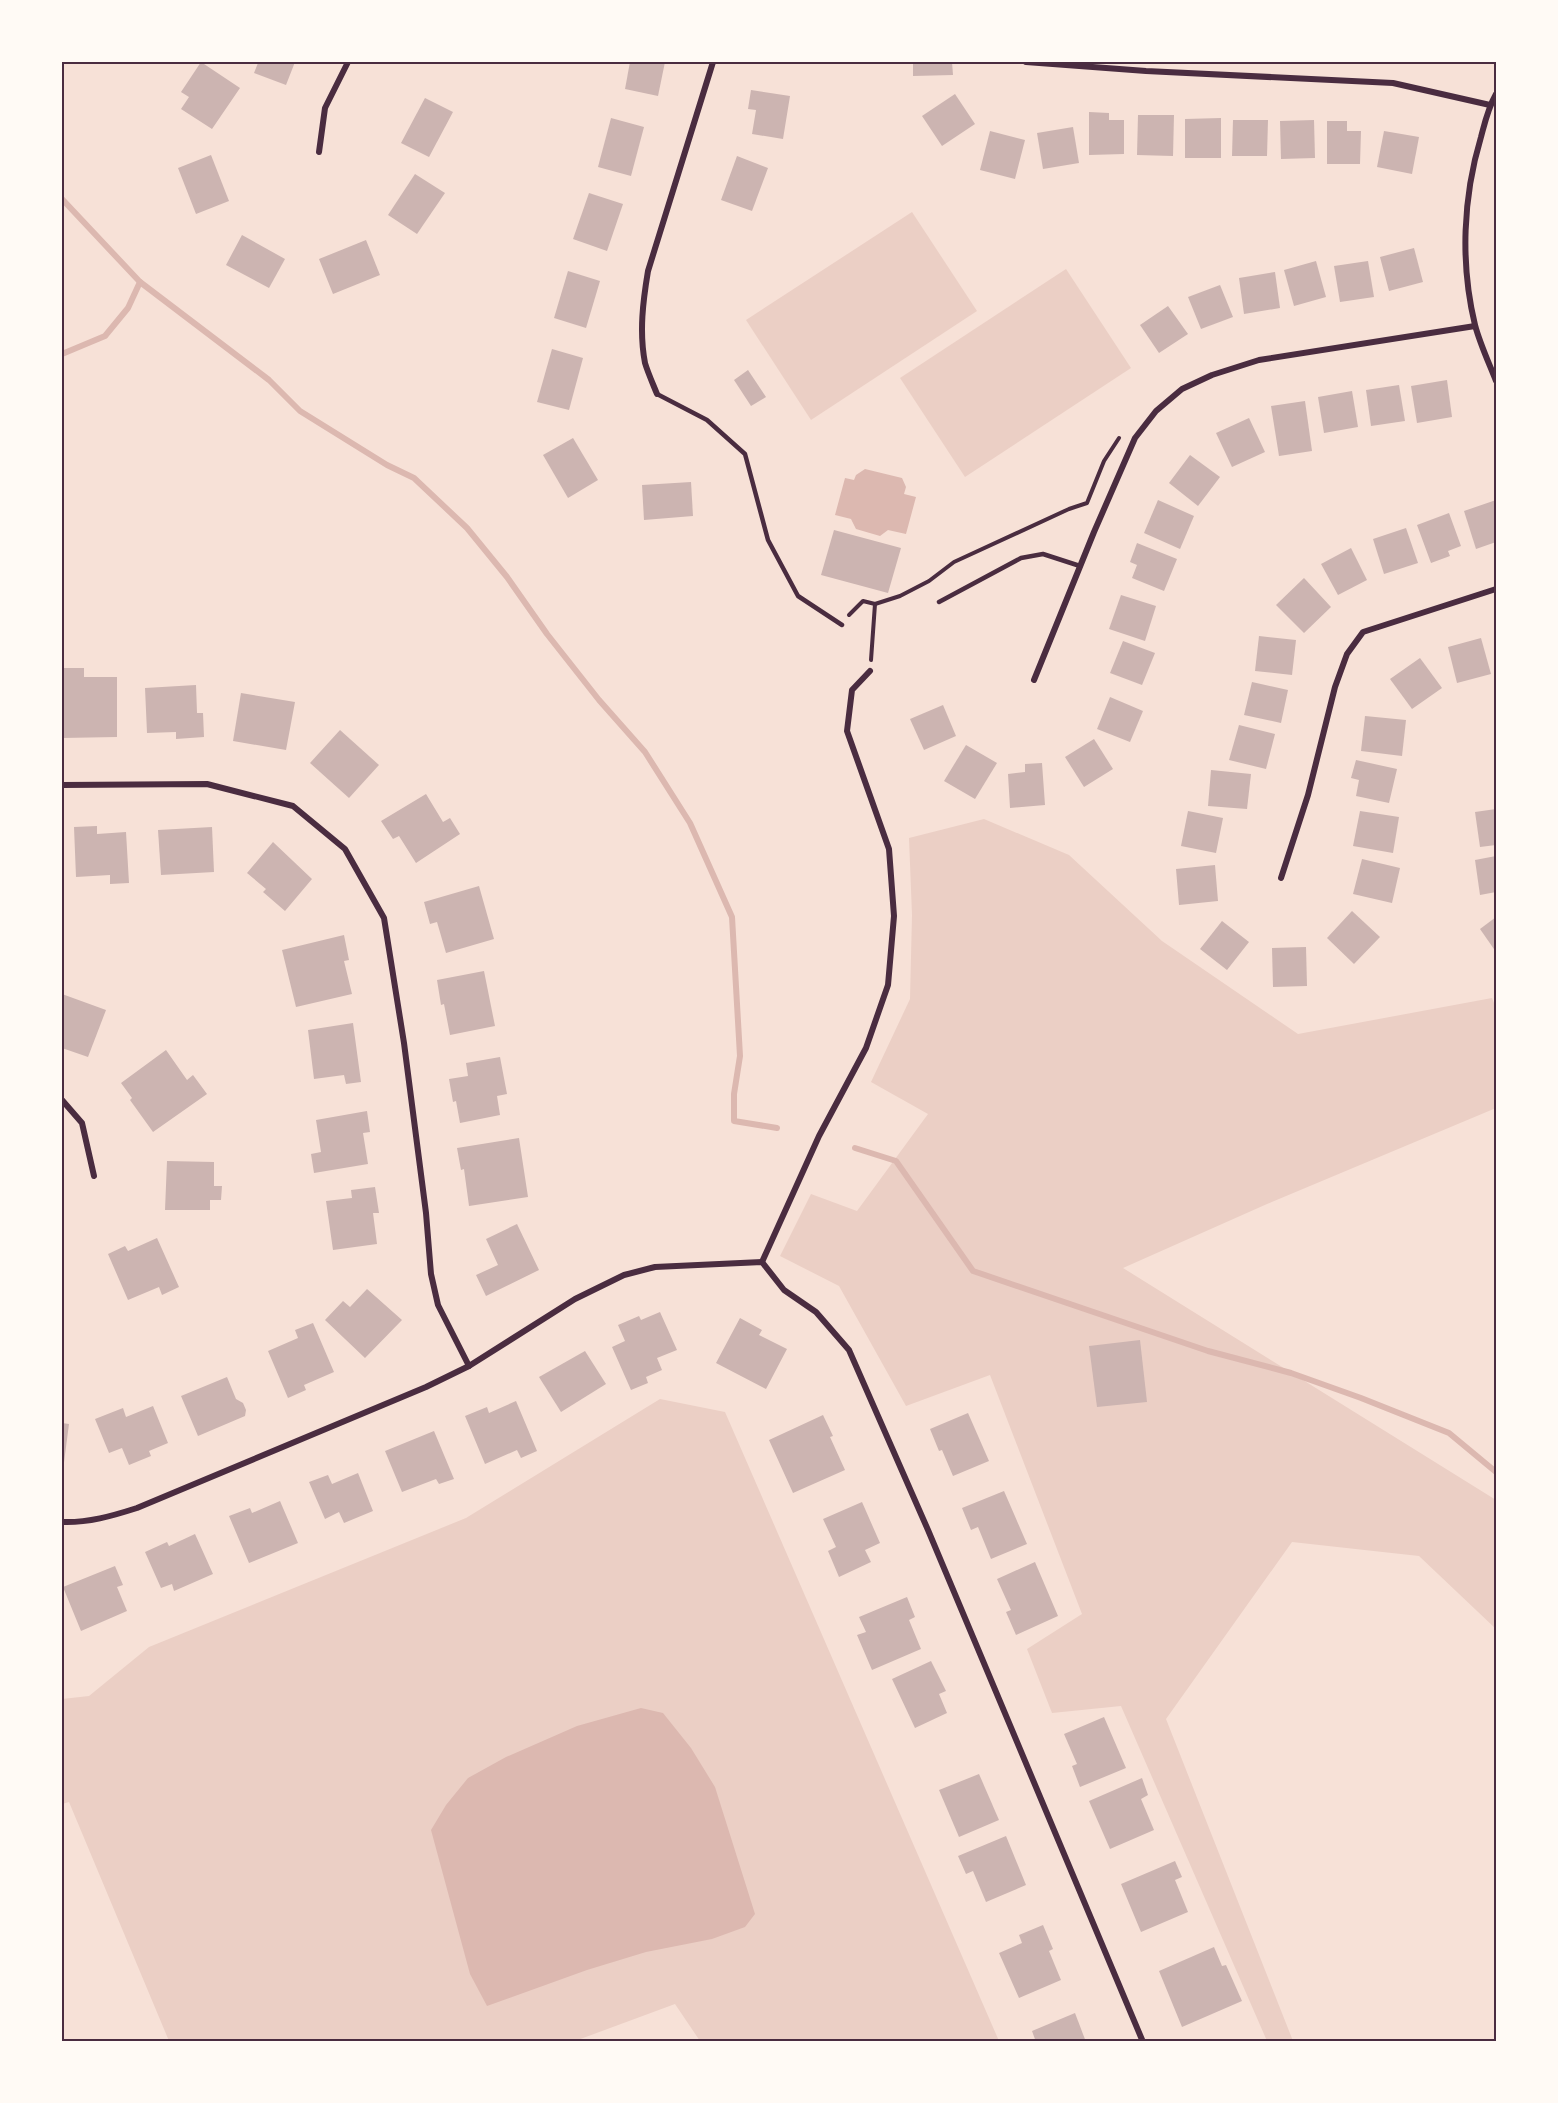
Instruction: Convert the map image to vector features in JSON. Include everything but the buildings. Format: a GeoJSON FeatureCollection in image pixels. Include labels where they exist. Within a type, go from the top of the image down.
{"type":"FeatureCollection","features":[{"type":"Feature","properties":{"kind":"street"},"geometry":{"type":"LineString","coordinates":[[319,152],[325,108],[348,62]]}},
{"type":"Feature","properties":{"kind":"street"},"geometry":{"type":"LineString","coordinates":[[657,394],[646,363],[642,333],[643,302],[648,271],[713,62]]}},
{"type":"Feature","properties":{"kind":"street"},"geometry":{"type":"LineString","coordinates":[[1026,62],[1146,71],[1394,83],[1490,105]]}},
{"type":"Feature","properties":{"kind":"street"},"geometry":{"type":"LineString","coordinates":[[1497,94],[1490,105],[1471,170],[1465,234],[1468,279],[1475,326],[1497,381]]}},
{"type":"Feature","properties":{"kind":"street"},"geometry":{"type":"LineString","coordinates":[[1034,680],[1135,438],[1156,411],[1182,389],[1212,375],[1259,360],[1475,326]]}},
{"type":"Feature","properties":{"kind":"street"},"geometry":{"type":"LineString","coordinates":[[1281,878],[1308,795],[1335,687],[1347,654],[1363,632],[1497,589]]}},
{"type":"Feature","properties":{"kind":"street"},"geometry":{"type":"LineString","coordinates":[[762,1262],[819,1136],[866,1048],[888,985],[894,916],[890,849],[847,731],[852,690],[870,671]]}},
{"type":"Feature","properties":{"kind":"street"},"geometry":{"type":"LineString","coordinates":[[62,785],[207,784],[293,806],[345,849],[384,918],[406,1054],[426,1213],[431,1274],[438,1305],[469,1366]]}},
{"type":"Feature","properties":{"kind":"street"},"geometry":{"type":"LineString","coordinates":[[62,1100],[82,1123],[94,1176]]}},
{"type":"Feature","properties":{"kind":"street"},"geometry":{"type":"LineString","coordinates":[[62,1522],[74,1523],[101,1519],[137,1508],[426,1387],[469,1366],[576,1299],[624,1275],[656,1267],[762,1262]]}},
{"type":"Feature","properties":{"kind":"street"},"geometry":{"type":"LineString","coordinates":[[762,1262],[784,1290],[816,1312],[849,1350],[928,1530],[1143,2042]]}},
{"type":"Feature","properties":{"kind":"lane"},"geometry":{"type":"LineString","coordinates":[[657,394],[707,420],[745,454],[768,540],[798,596],[842,626]]}},
{"type":"Feature","properties":{"kind":"lane"},"geometry":{"type":"LineString","coordinates":[[939,602],[1021,558],[1043,554],[1080,566]]}},
{"type":"Feature","properties":{"kind":"path"},"geometry":{"type":"LineString","coordinates":[[842,626],[863,601],[875,604],[900,596],[929,581],[954,562],[1069,508],[1087,503],[1104,461],[1122,434]]}},
{"type":"Feature","properties":{"kind":"path"},"geometry":{"type":"LineString","coordinates":[[870,671],[875,604]]}},
{"type":"Feature","properties":{"kind":"shaded area"},"geometry":{"type":"Polygon","coordinates":[[[912,212],[977,311],[811,420],[746,320],[912,212]]]}},
{"type":"Feature","properties":{"kind":"shaded area"},"geometry":{"type":"Polygon","coordinates":[[[1066,269],[1131,368],[965,477],[900,378],[1066,269]]]}},
{"type":"Feature","properties":{"kind":"shaded area"},"geometry":{"type":"Polygon","coordinates":[[[865,469],[902,478],[906,487],[904,494],[916,497],[906,534],[888,530],[880,536],[856,529],[851,519],[835,515],[845,478],[854,480],[856,475],[865,469]]]}},
{"type":"Feature","properties":{"kind":"shaded area"},"geometry":{"type":"Polygon","coordinates":[[[984,819],[1069,855],[1162,941],[1298,1034],[1492,998],[1496,1008],[1496,1108],[1267,1204],[1123,1268],[1496,1500],[1496,1629],[1419,1556],[1292,1542],[1166,1719],[1293,2041],[1267,2041],[1121,1706],[1052,1713],[1027,1649],[1082,1614],[990,1375],[906,1406],[839,1286],[780,1256],[811,1194],[857,1211],[928,1114],[871,1082],[910,999],[912,915],[909,838],[984,819]]]}},
{"type":"Feature","properties":{"kind":"shaded area"},"geometry":{"type":"Polygon","coordinates":[[[660,1399],[725,1412],[999,2041],[700,2041],[675,2004],[575,2041],[169,2041],[69,1802],[62,1804],[62,1699],[89,1696],[149,1647],[466,1518],[660,1399]]]}},
{"type":"Feature","properties":{"kind":"shaded area"},"geometry":{"type":"Polygon","coordinates":[[[641,1708],[663,1713],[691,1748],[715,1787],[755,1914],[745,1927],[712,1939],[646,1952],[587,1970],[487,2006],[470,1974],[431,1830],[446,1805],[468,1778],[506,1757],[577,1726],[641,1708]]]}},
{"type":"Feature","properties":{"kind":"waterway"},"geometry":{"type":"LineString","coordinates":[[62,199],[140,282],[269,380],[300,411],[387,465],[414,478],[467,528],[507,577],[547,634],[599,700],[645,752],[690,823],[732,917],[740,1056],[734,1094],[734,1121],[777,1128]]}},
{"type":"Feature","properties":{"kind":"waterway"},"geometry":{"type":"LineString","coordinates":[[62,354],[105,336],[128,308],[140,282]]}},
{"type":"Feature","properties":{"kind":"waterway"},"geometry":{"type":"LineString","coordinates":[[855,1148],[896,1161],[973,1271],[1208,1351],[1291,1373],[1361,1398],[1449,1433],[1496,1472]]}}]}
